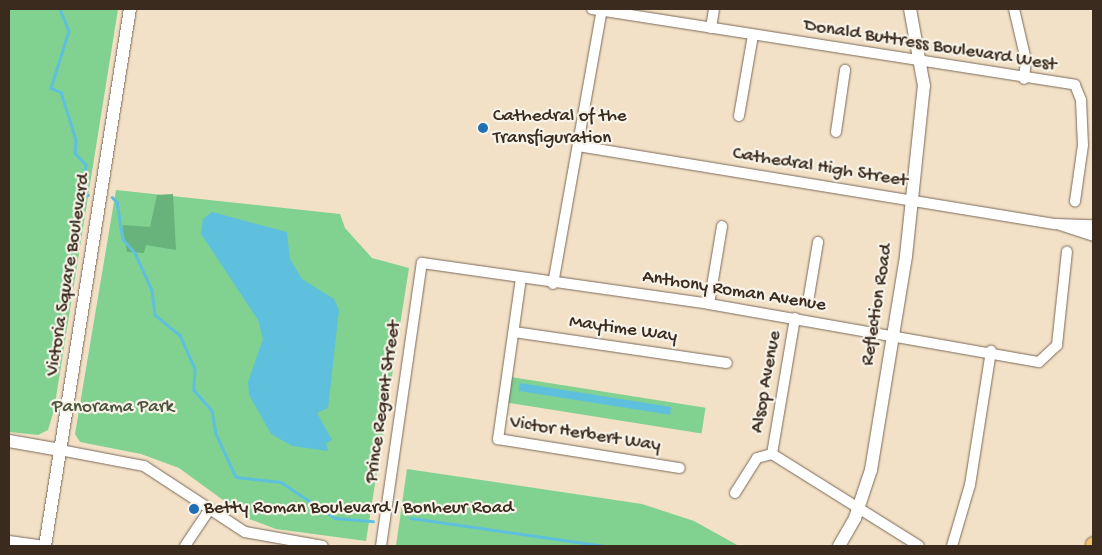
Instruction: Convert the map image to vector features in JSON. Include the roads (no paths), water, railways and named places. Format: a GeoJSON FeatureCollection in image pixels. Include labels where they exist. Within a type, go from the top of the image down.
{"type":"FeatureCollection","features":[{"type":"Feature","properties":{"kind":"street","name":"Victoria Square Boulevard"},"geometry":{"type":"LineString","coordinates":[[45,546],[130,9]]}},
{"type":"Feature","properties":{"kind":"street"},"geometry":{"type":"LineString","coordinates":[[553,284],[578,146],[599,9]]}},
{"type":"Feature","properties":{"kind":"street","name":"Donald Buttress Boulevard West"},"geometry":{"type":"LineString","coordinates":[[599,9],[923,63],[1075,85],[1081,100],[1082,145],[1075,201]]}},
{"type":"Feature","properties":{"kind":"street"},"geometry":{"type":"LineString","coordinates":[[711,28],[714,9]]}},
{"type":"Feature","properties":{"kind":"street","name":"Reflection Road"},"geometry":{"type":"LineString","coordinates":[[839,546],[858,509],[871,470],[894,334],[912,201],[923,63],[910,9]]}},
{"type":"Feature","properties":{"kind":"street"},"geometry":{"type":"LineString","coordinates":[[1014,9],[1026,60],[1024,79]]}},
{"type":"Feature","properties":{"kind":"street"},"geometry":{"type":"LineString","coordinates":[[740,116],[753,35]]}},
{"type":"Feature","properties":{"kind":"street"},"geometry":{"type":"LineString","coordinates":[[836,132],[845,70]]}},
{"type":"Feature","properties":{"kind":"street","name":"Cathedral High Street"},"geometry":{"type":"LineString","coordinates":[[578,146],[1056,224],[1093,225]]}},
{"type":"Feature","properties":{"kind":"street","name":"Cathedral High Street"},"geometry":{"type":"LineString","coordinates":[[1056,224],[1093,236]]}},
{"type":"Feature","properties":{"kind":"street"},"geometry":{"type":"LineString","coordinates":[[709,304],[722,226]]}},
{"type":"Feature","properties":{"kind":"street"},"geometry":{"type":"LineString","coordinates":[[808,302],[818,242]]}},
{"type":"Feature","properties":{"kind":"street","name":"Anthony Roman Avenue"},"geometry":{"type":"LineString","coordinates":[[422,263],[553,284],[709,304],[991,351],[1038,362],[1052,355],[1057,345],[1067,252]]}},
{"type":"Feature","properties":{"kind":"street","name":"Prince Regent Street"},"geometry":{"type":"LineString","coordinates":[[381,546],[422,263]]}},
{"type":"Feature","properties":{"kind":"street","name":"Victor Herbert Way"},"geometry":{"type":"LineString","coordinates":[[521,278],[498,439],[680,468]]}},
{"type":"Feature","properties":{"kind":"street","name":"Alsop Avenue"},"geometry":{"type":"LineString","coordinates":[[735,493],[757,458],[772,454],[795,318]]}},
{"type":"Feature","properties":{"kind":"street","name":"Maytime Way"},"geometry":{"type":"LineString","coordinates":[[514,332],[727,363]]}},
{"type":"Feature","properties":{"kind":"street"},"geometry":{"type":"LineString","coordinates":[[952,546],[970,485],[991,351]]}},
{"type":"Feature","properties":{"kind":"street"},"geometry":{"type":"LineString","coordinates":[[9,442],[144,466],[245,532],[323,546]]}},
{"type":"Feature","properties":{"kind":"street"},"geometry":{"type":"LineString","coordinates":[[772,454],[919,546]]}},
{"type":"Feature","properties":{"kind":"street"},"geometry":{"type":"LineString","coordinates":[[185,546],[209,510]]}},
{"type":"Feature","properties":{"kind":"street"},"geometry":{"type":"LineString","coordinates":[[9,541],[45,546]]}},
{"type":"Feature","properties":{"kind":"water"},"geometry":{"type":"Polygon","coordinates":[[[212,212],[287,232],[290,259],[302,279],[334,299],[339,310],[328,408],[317,413],[332,440],[326,443],[328,451],[292,446],[271,434],[249,395],[248,382],[263,339],[258,320],[201,234],[203,219],[212,212]]]}},
{"type":"Feature","properties":{"kind":"water"},"geometry":{"type":"Polygon","coordinates":[[[520,383],[671,407],[670,415],[519,391],[520,383]]]}},
{"type":"Feature","properties":{"kind":"waterway"},"geometry":{"type":"LineString","coordinates":[[60,9],[69,31],[51,88],[61,92],[76,140],[75,153],[86,165],[82,194],[88,195]]}},
{"type":"Feature","properties":{"kind":"waterway"},"geometry":{"type":"LineString","coordinates":[[112,197],[117,202],[123,239],[135,253],[152,290],[155,315],[180,335],[195,368],[194,390],[212,411],[216,434],[236,477],[281,482],[335,518],[373,521]]}},
{"type":"Feature","properties":{"kind":"waterway"},"geometry":{"type":"LineString","coordinates":[[411,518],[606,546]]}},
{"type":"Feature","properties":{"kind":"place","name":"Cathedral of the Transfiguration"},"geometry":{"type":"Point","coordinates":[483,128]}},
{"type":"Feature","properties":{"kind":"place","name":"Betty Roman Boulevard / Bonheur Road"},"geometry":{"type":"Point","coordinates":[194,509]}},
{"type":"Feature","properties":{"kind":"park label","name":"Panorama Park"},"geometry":{"type":"Point","coordinates":[113,408]}}]}
